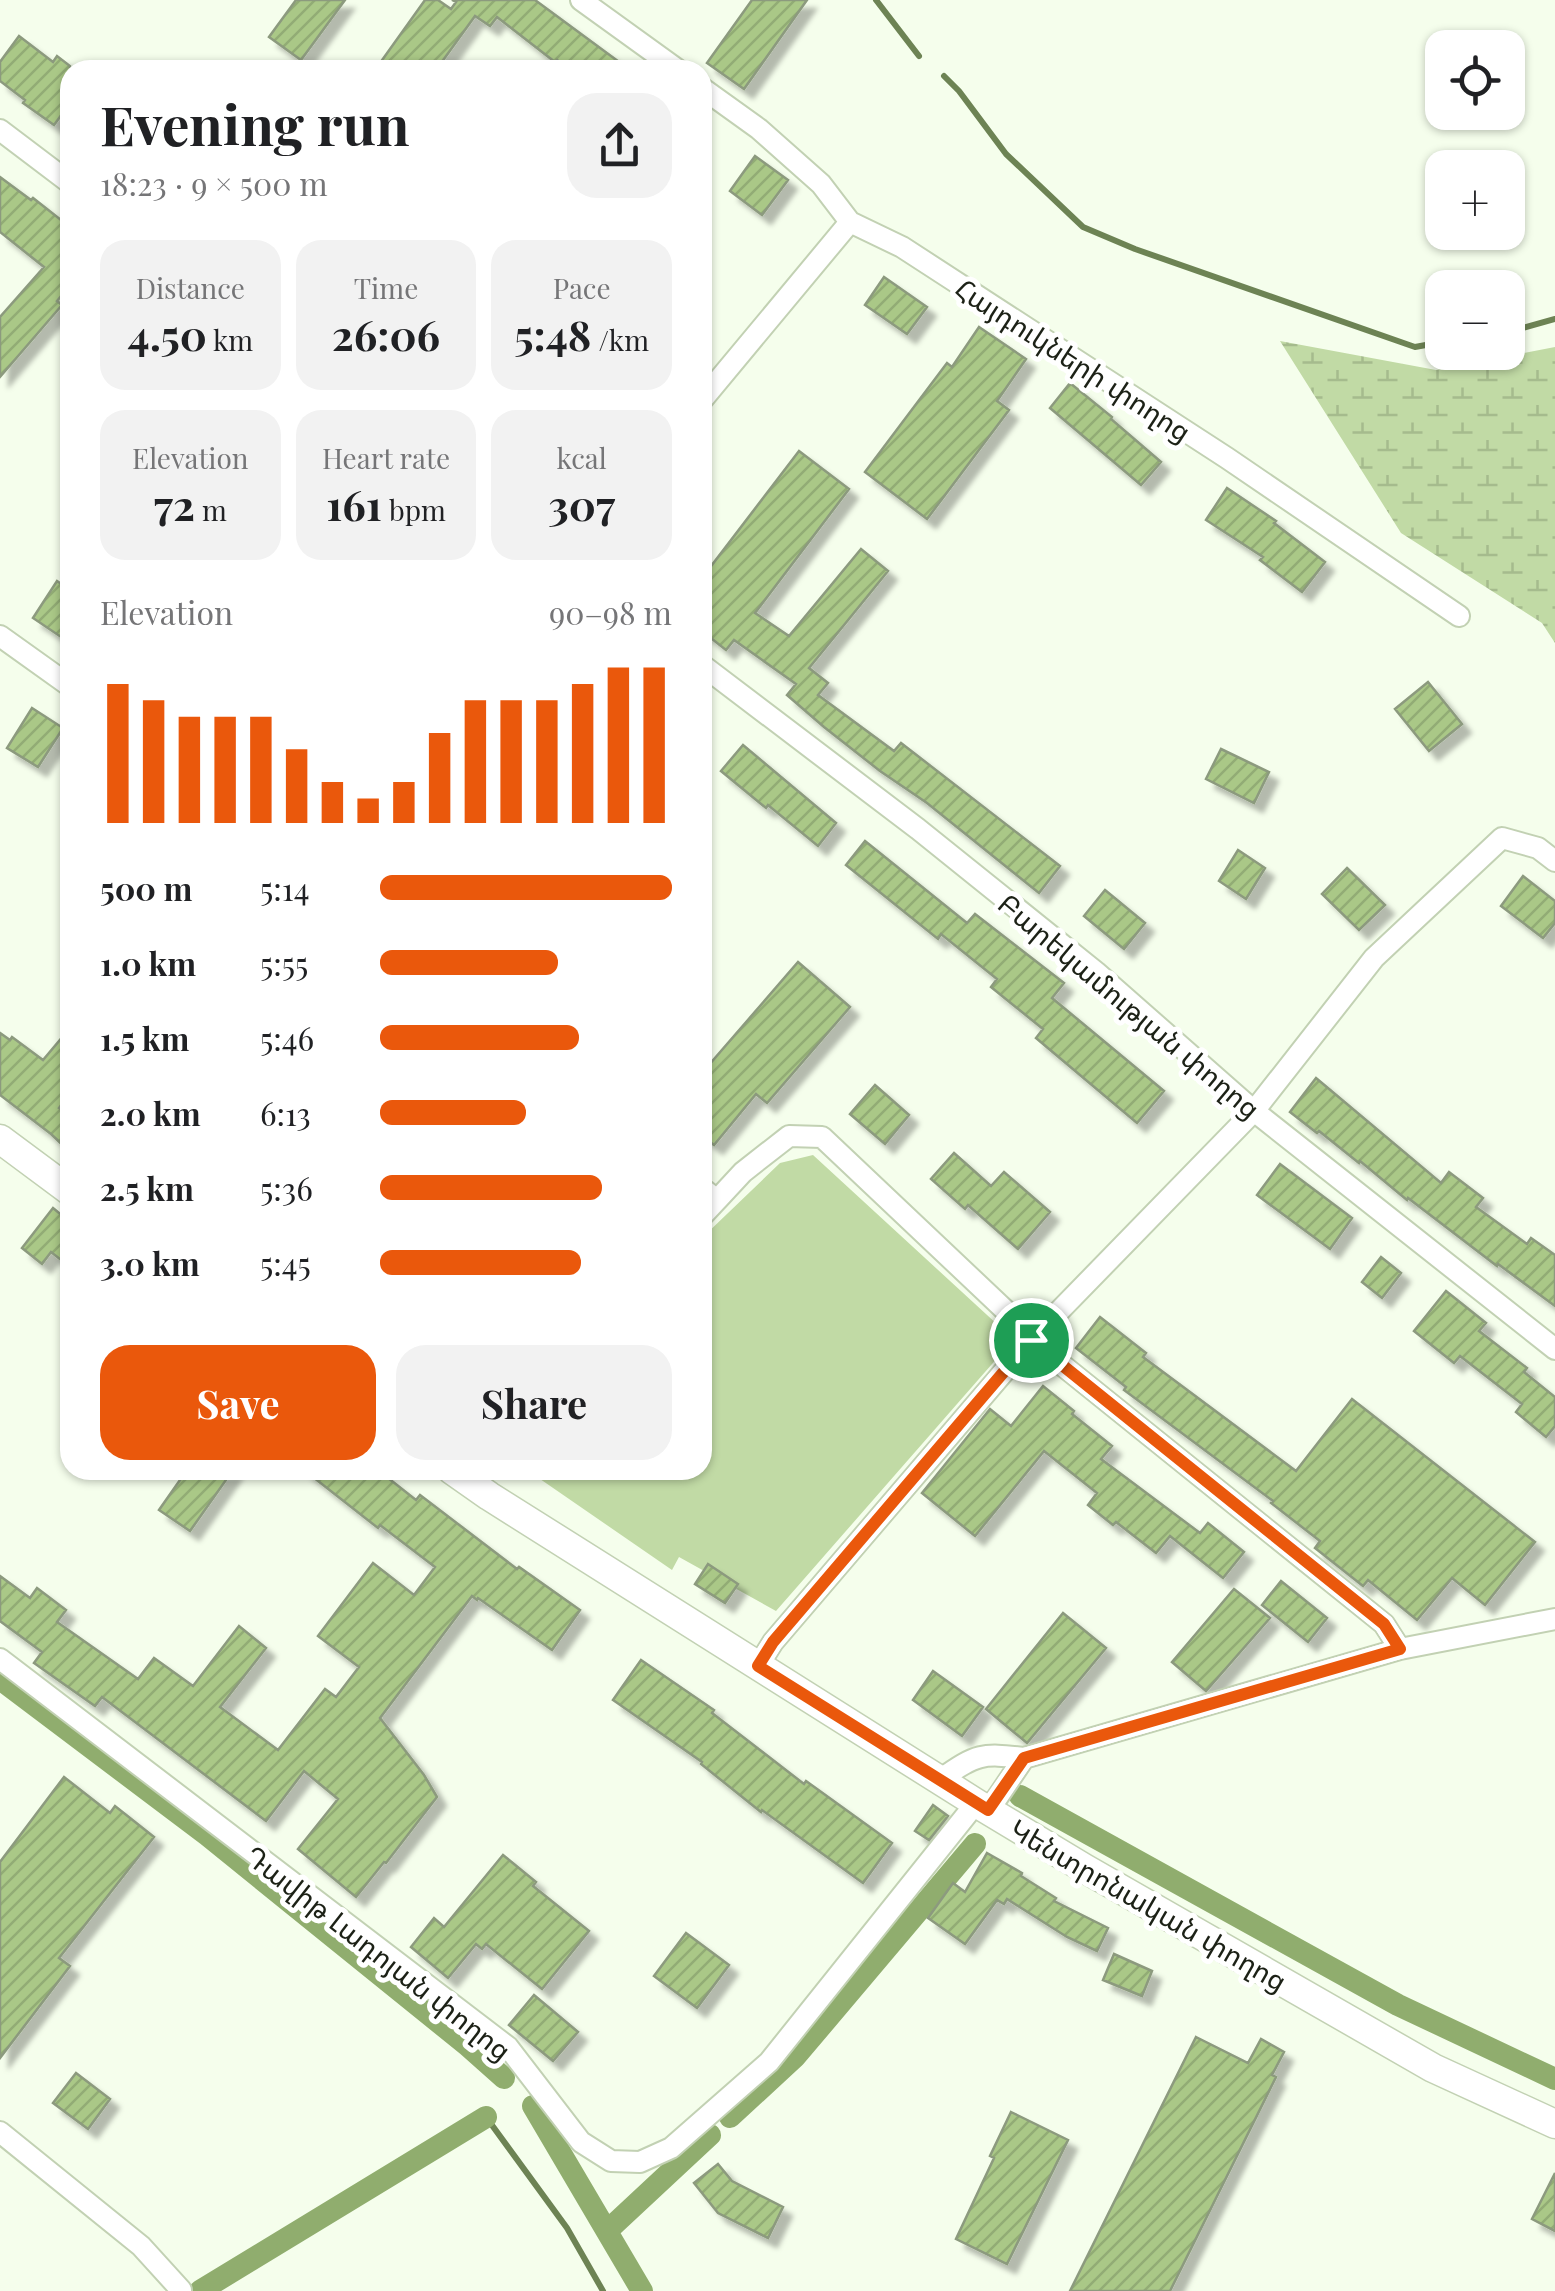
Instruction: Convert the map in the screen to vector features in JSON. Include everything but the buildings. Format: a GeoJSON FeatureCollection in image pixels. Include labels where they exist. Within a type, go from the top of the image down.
{"type":"FeatureCollection","features":[{"type":"Feature","properties":{"kind":"main road"},"geometry":{"type":"LineString","coordinates":[[0,1139],[60,1184]]}},
{"type":"Feature","properties":{"kind":"main road","name":"Կենտրոնական փողոց"},"geometry":{"type":"LineString","coordinates":[[477,1480],[758,1666],[1176,1922],[1433,2068],[1555,2124]]}},
{"type":"Feature","properties":{"kind":"street"},"geometry":{"type":"LineString","coordinates":[[580,0],[664,60]]}},
{"type":"Feature","properties":{"kind":"street","name":"Հայդուկների փողոց"},"geometry":{"type":"LineString","coordinates":[[712,95],[760,129],[821,184],[850,222],[902,247],[1228,458],[1459,616]]}},
{"type":"Feature","properties":{"kind":"street"},"geometry":{"type":"LineString","coordinates":[[0,130],[60,175]]}},
{"type":"Feature","properties":{"kind":"street"},"geometry":{"type":"LineString","coordinates":[[712,388],[850,222]]}},
{"type":"Feature","properties":{"kind":"street"},"geometry":{"type":"LineString","coordinates":[[0,636],[60,679]]}},
{"type":"Feature","properties":{"kind":"street","name":"Բարեկամության փողոց"},"geometry":{"type":"LineString","coordinates":[[712,673],[918,829],[1084,962],[1254,1111],[1555,1350]]}},
{"type":"Feature","properties":{"kind":"street"},"geometry":{"type":"LineString","coordinates":[[758,1666],[773,1642],[1031,1340],[1254,1111],[1374,958],[1502,838],[1538,848],[1555,861]]}},
{"type":"Feature","properties":{"kind":"street"},"geometry":{"type":"LineString","coordinates":[[712,1197],[789,1136],[822,1137],[1006,1311],[1031,1340],[1384,1624],[1400,1649]]}},
{"type":"Feature","properties":{"kind":"street"},"geometry":{"type":"LineString","coordinates":[[941,1780],[972,1758],[1024,1758],[1400,1649],[1555,1619]]}},
{"type":"Feature","properties":{"kind":"street","name":"Դավիթ Լադոյան փողոց"},"geometry":{"type":"LineString","coordinates":[[0,1659],[508,2048],[581,2142],[611,2161],[640,2162],[671,2148],[769,2062],[1024,1758]]}},
{"type":"Feature","properties":{"kind":"street"},"geometry":{"type":"LineString","coordinates":[[0,2132],[141,2246],[181,2290]]}},
{"type":"Feature","properties":{"kind":"green space"},"geometry":{"type":"Polygon","coordinates":[[[1280,341],[1425,370],[1525,370],[1525,353],[1555,347],[1555,643],[1542,623],[1401,533],[1280,341]]]}},
{"type":"Feature","properties":{"kind":"green space"},"geometry":{"type":"Polygon","coordinates":[[[813,1155],[999,1326],[1006,1348],[776,1611],[679,1557],[672,1570],[542,1480],[712,1480],[712,1228],[780,1163],[813,1155]]]}},
{"type":"Feature","properties":{"kind":"waterway"},"geometry":{"type":"LineString","coordinates":[[876,0],[919,56]]}},
{"type":"Feature","properties":{"kind":"waterway"},"geometry":{"type":"LineString","coordinates":[[944,76],[1006,154],[1083,227],[1135,249],[1415,347],[1425,345]]}},
{"type":"Feature","properties":{"kind":"waterway"},"geometry":{"type":"LineString","coordinates":[[1525,327],[1555,319]]}},
{"type":"Feature","properties":{"kind":"waterway"},"geometry":{"type":"LineString","coordinates":[[0,1679],[207,1835],[504,2078]]}},
{"type":"Feature","properties":{"kind":"waterway"},"geometry":{"type":"LineString","coordinates":[[1020,1796],[1398,2005],[1555,2079]]}},
{"type":"Feature","properties":{"kind":"waterway"},"geometry":{"type":"LineString","coordinates":[[730,2117],[795,2057],[975,1844]]}},
{"type":"Feature","properties":{"kind":"waterway"},"geometry":{"type":"LineString","coordinates":[[533,2106],[642,2291]]}},
{"type":"Feature","properties":{"kind":"waterway"},"geometry":{"type":"LineString","coordinates":[[486,2117],[567,2228],[603,2291]]}},
{"type":"Feature","properties":{"kind":"waterway"},"geometry":{"type":"LineString","coordinates":[[200,2291],[486,2117]]}},
{"type":"Feature","properties":{"kind":"waterway"},"geometry":{"type":"LineString","coordinates":[[607,2231],[710,2135]]}},
{"type":"Feature","properties":{"kind":"route"},"geometry":{"type":"LineString","coordinates":[[1031,1340],[1384,1624],[1400,1649],[1024,1758],[988,1810],[758,1666],[773,1642],[1031,1340]]}}]}
